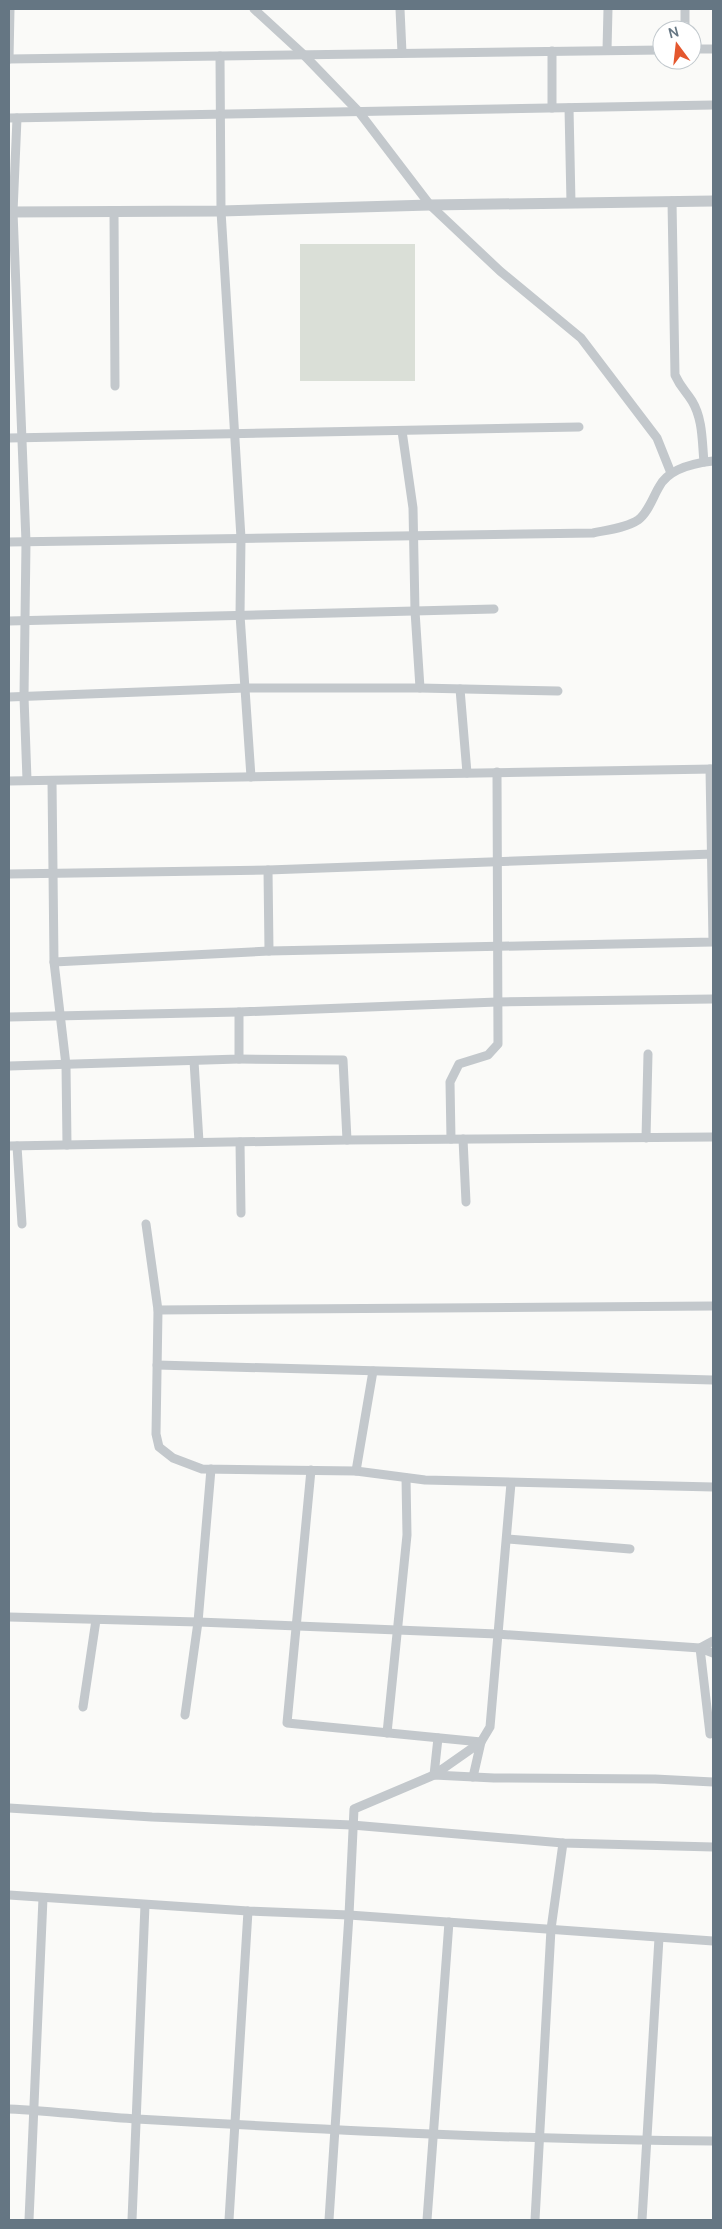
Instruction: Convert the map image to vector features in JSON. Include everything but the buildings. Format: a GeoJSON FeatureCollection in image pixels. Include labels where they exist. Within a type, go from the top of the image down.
{"type":"FeatureCollection","features":[{"type":"Feature","properties":{"kind":"street"},"geometry":{"type":"LineString","coordinates":[[10,9],[9,59],[652,50]]}},
{"type":"Feature","properties":{"kind":"street"},"geometry":{"type":"LineString","coordinates":[[254,9],[303,54],[359,112],[430,205],[500,271],[581,338],[657,438],[671,473]]}},
{"type":"Feature","properties":{"kind":"street"},"geometry":{"type":"LineString","coordinates":[[400,9],[402,53]]}},
{"type":"Feature","properties":{"kind":"street"},"geometry":{"type":"LineString","coordinates":[[607,50],[608,9]]}},
{"type":"Feature","properties":{"kind":"street"},"geometry":{"type":"LineString","coordinates":[[552,51],[552,108]]}},
{"type":"Feature","properties":{"kind":"street"},"geometry":{"type":"LineString","coordinates":[[220,56],[221,211],[241,538],[240,615],[251,777]]}},
{"type":"Feature","properties":{"kind":"street"},"geometry":{"type":"LineString","coordinates":[[27,780],[24,697],[26,542],[11,212],[13,118],[713,105]]}},
{"type":"Feature","properties":{"kind":"street"},"geometry":{"type":"LineString","coordinates":[[570,108],[572,203]]}},
{"type":"Feature","properties":{"kind":"street"},"geometry":{"type":"LineString","coordinates":[[9,542],[413,534],[593,533],[638,519],[650,504],[660,484],[671,473],[709,462],[700,418],[692,400],[680,388],[675,375],[672,201]]}},
{"type":"Feature","properties":{"kind":"street"},"geometry":{"type":"LineString","coordinates":[[11,212],[221,211],[430,205],[713,201]]}},
{"type":"Feature","properties":{"kind":"street"},"geometry":{"type":"LineString","coordinates":[[114,212],[115,386]]}},
{"type":"Feature","properties":{"kind":"street"},"geometry":{"type":"LineString","coordinates":[[9,438],[579,427]]}},
{"type":"Feature","properties":{"kind":"street"},"geometry":{"type":"LineString","coordinates":[[402,430],[402,439],[410,474],[420,688]]}},
{"type":"Feature","properties":{"kind":"street"},"geometry":{"type":"LineString","coordinates":[[9,621],[494,609]]}},
{"type":"Feature","properties":{"kind":"street"},"geometry":{"type":"LineString","coordinates":[[9,697],[245,688],[420,688],[558,691]]}},
{"type":"Feature","properties":{"kind":"street"},"geometry":{"type":"LineString","coordinates":[[460,689],[467,773]]}},
{"type":"Feature","properties":{"kind":"street"},"geometry":{"type":"LineString","coordinates":[[9,781],[712,769],[713,942],[270,951],[54,962]]}},
{"type":"Feature","properties":{"kind":"street"},"geometry":{"type":"LineString","coordinates":[[451,1139],[450,1082],[459,1064],[488,1055],[498,1044],[497,772]]}},
{"type":"Feature","properties":{"kind":"street"},"geometry":{"type":"LineString","coordinates":[[52,781],[54,962],[66,1065],[67,1145]]}},
{"type":"Feature","properties":{"kind":"street"},"geometry":{"type":"LineString","coordinates":[[9,874],[268,870],[713,854]]}},
{"type":"Feature","properties":{"kind":"street"},"geometry":{"type":"LineString","coordinates":[[268,870],[270,951]]}},
{"type":"Feature","properties":{"kind":"street"},"geometry":{"type":"LineString","coordinates":[[9,1017],[239,1012],[497,1002],[713,999]]}},
{"type":"Feature","properties":{"kind":"street"},"geometry":{"type":"LineString","coordinates":[[238,1059],[239,1012]]}},
{"type":"Feature","properties":{"kind":"street"},"geometry":{"type":"LineString","coordinates":[[646,1138],[648,1054]]}},
{"type":"Feature","properties":{"kind":"street"},"geometry":{"type":"LineString","coordinates":[[9,1066],[238,1059],[343,1060],[347,1140]]}},
{"type":"Feature","properties":{"kind":"street"},"geometry":{"type":"LineString","coordinates":[[194,1061],[199,1142]]}},
{"type":"Feature","properties":{"kind":"street"},"geometry":{"type":"LineString","coordinates":[[22,1224],[13,1146],[347,1140],[713,1137]]}},
{"type":"Feature","properties":{"kind":"street"},"geometry":{"type":"LineString","coordinates":[[463,1139],[466,1202]]}},
{"type":"Feature","properties":{"kind":"street"},"geometry":{"type":"LineString","coordinates":[[240,1142],[241,1213]]}},
{"type":"Feature","properties":{"kind":"street"},"geometry":{"type":"LineString","coordinates":[[146,1224],[158,1310],[156,1434],[160,1447],[173,1458],[202,1469],[356,1471],[425,1480],[713,1487]]}},
{"type":"Feature","properties":{"kind":"street"},"geometry":{"type":"LineString","coordinates":[[158,1310],[713,1306]]}},
{"type":"Feature","properties":{"kind":"street"},"geometry":{"type":"LineString","coordinates":[[157,1365],[713,1380]]}},
{"type":"Feature","properties":{"kind":"street"},"geometry":{"type":"LineString","coordinates":[[356,1471],[373,1371]]}},
{"type":"Feature","properties":{"kind":"street"},"geometry":{"type":"LineString","coordinates":[[185,1715],[198,1622],[211,1469]]}},
{"type":"Feature","properties":{"kind":"street"},"geometry":{"type":"LineString","coordinates":[[312,1470],[288,1723],[481,1742]]}},
{"type":"Feature","properties":{"kind":"street"},"geometry":{"type":"LineString","coordinates":[[387,1733],[406,1535],[406,1478]]}},
{"type":"Feature","properties":{"kind":"street"},"geometry":{"type":"LineString","coordinates":[[473,1777],[481,1742],[490,1727],[511,1483]]}},
{"type":"Feature","properties":{"kind":"street"},"geometry":{"type":"LineString","coordinates":[[507,1539],[630,1550]]}},
{"type":"Feature","properties":{"kind":"street"},"geometry":{"type":"LineString","coordinates":[[9,1618],[198,1622],[497,1634],[700,1648],[713,1653]]}},
{"type":"Feature","properties":{"kind":"street"},"geometry":{"type":"LineString","coordinates":[[83,1707],[96,1620]]}},
{"type":"Feature","properties":{"kind":"street"},"geometry":{"type":"LineString","coordinates":[[700,1648],[713,1641]]}},
{"type":"Feature","properties":{"kind":"street"},"geometry":{"type":"LineString","coordinates":[[700,1648],[710,1734]]}},
{"type":"Feature","properties":{"kind":"street"},"geometry":{"type":"LineString","coordinates":[[434,1775],[438,1738]]}},
{"type":"Feature","properties":{"kind":"street"},"geometry":{"type":"LineString","coordinates":[[329,2220],[354,1809],[434,1775],[481,1742]]}},
{"type":"Feature","properties":{"kind":"street"},"geometry":{"type":"LineString","coordinates":[[434,1775],[655,1779],[713,1782]]}},
{"type":"Feature","properties":{"kind":"street"},"geometry":{"type":"LineString","coordinates":[[9,1808],[352,1825],[563,1843],[713,1847]]}},
{"type":"Feature","properties":{"kind":"street"},"geometry":{"type":"LineString","coordinates":[[535,2220],[551,1928],[563,1843]]}},
{"type":"Feature","properties":{"kind":"street"},"geometry":{"type":"LineString","coordinates":[[9,1895],[146,1905],[349,1915],[551,1928],[713,1941]]}},
{"type":"Feature","properties":{"kind":"street"},"geometry":{"type":"LineString","coordinates":[[29,2220],[43,1898]]}},
{"type":"Feature","properties":{"kind":"street"},"geometry":{"type":"LineString","coordinates":[[132,2220],[146,1905]]}},
{"type":"Feature","properties":{"kind":"street"},"geometry":{"type":"LineString","coordinates":[[229,2220],[248,1911]]}},
{"type":"Feature","properties":{"kind":"street"},"geometry":{"type":"LineString","coordinates":[[427,2220],[448,1922]]}},
{"type":"Feature","properties":{"kind":"street"},"geometry":{"type":"LineString","coordinates":[[642,2220],[659,1938]]}},
{"type":"Feature","properties":{"kind":"street"},"geometry":{"type":"LineString","coordinates":[[9,2108],[135,2119],[335,2129],[646,2141],[713,2141]]}},
{"type":"Feature","properties":{"kind":"shaded area"},"geometry":{"type":"Polygon","coordinates":[[[300,244],[415,244],[415,381],[300,381],[300,244]]]}}]}
